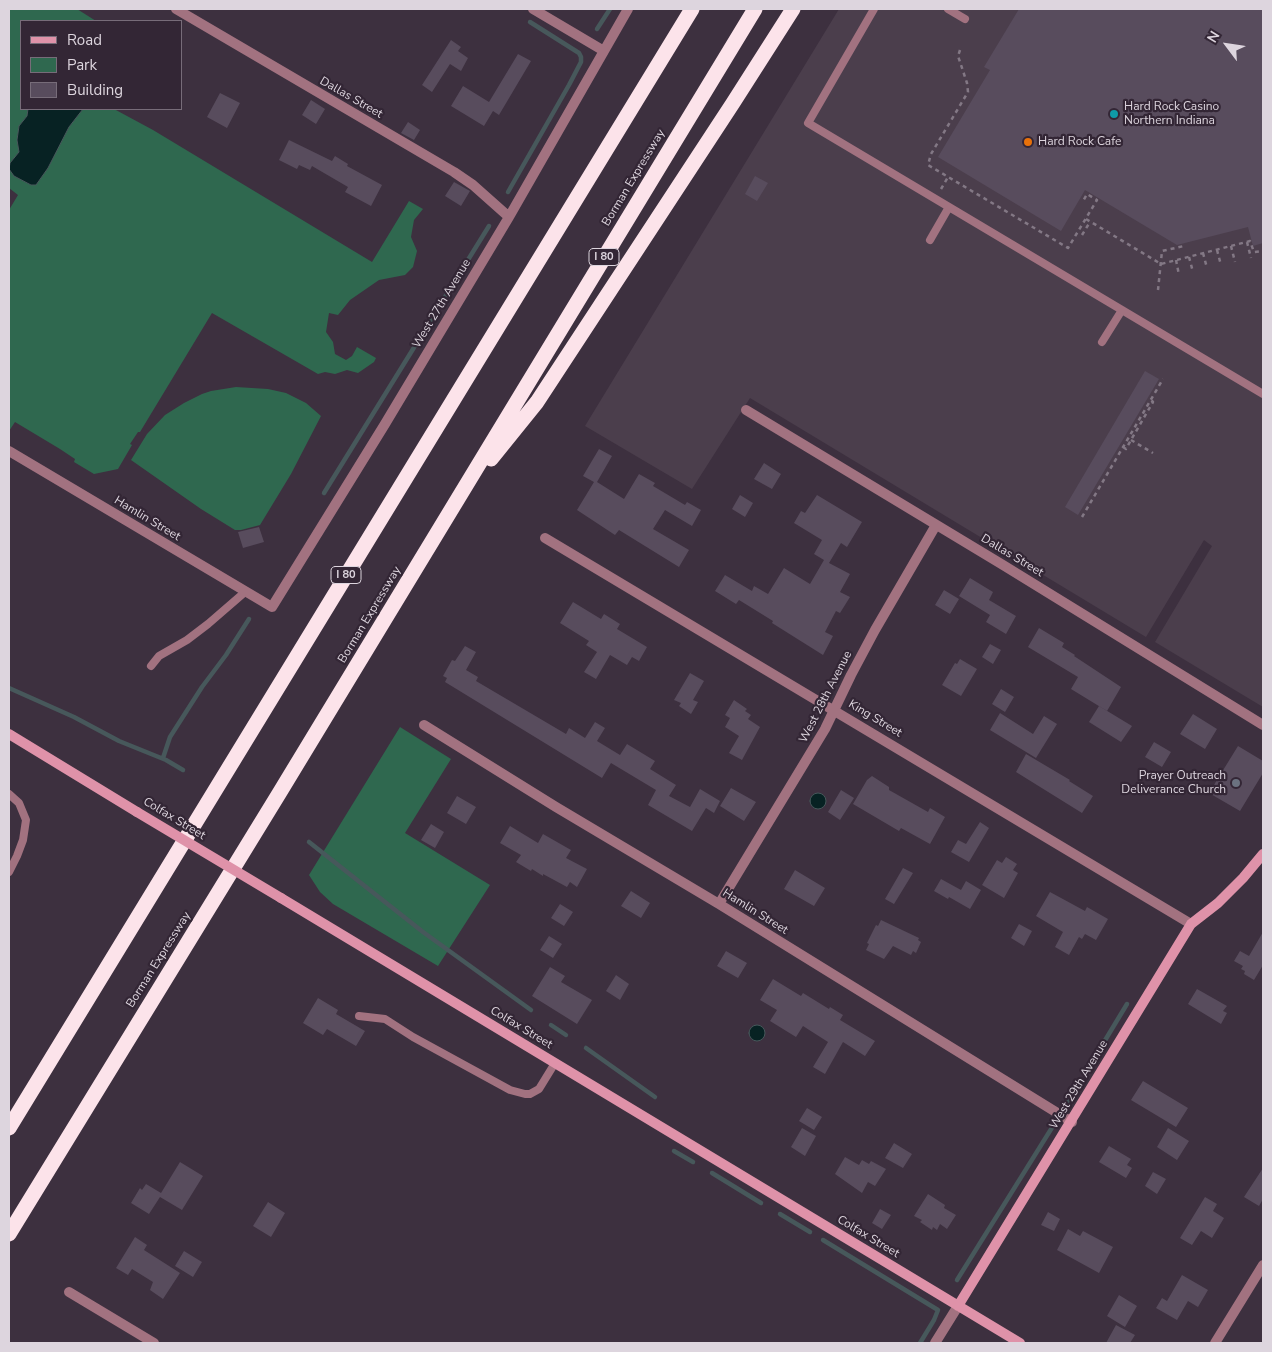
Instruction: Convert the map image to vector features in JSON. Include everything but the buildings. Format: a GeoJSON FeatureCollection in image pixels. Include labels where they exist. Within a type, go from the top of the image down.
{"type":"FeatureCollection","features":[{"type":"Feature","properties":{"kind":"highway","name":"Borman Expressway"},"geometry":{"type":"LineString","coordinates":[[9,1234],[280,792],[755,9]]}},
{"type":"Feature","properties":{"kind":"highway"},"geometry":{"type":"LineString","coordinates":[[454,505],[537,402],[793,9]]}},
{"type":"Feature","properties":{"kind":"highway","name":"I 80"},"geometry":{"type":"LineString","coordinates":[[9,1128],[688,13]]}},
{"type":"Feature","properties":{"kind":"street","name":"Dallas Street"},"geometry":{"type":"LineString","coordinates":[[176,9],[461,177],[473,185],[509,217]]}},
{"type":"Feature","properties":{"kind":"street"},"geometry":{"type":"LineString","coordinates":[[533,9],[604,51]]}},
{"type":"Feature","properties":{"kind":"street","name":"West 27th Avenue"},"geometry":{"type":"LineString","coordinates":[[272,608],[509,217],[628,9]]}},
{"type":"Feature","properties":{"kind":"street","name":"Dallas Street"},"geometry":{"type":"LineString","coordinates":[[746,410],[1263,725]]}},
{"type":"Feature","properties":{"kind":"street","name":"Hamlin Street"},"geometry":{"type":"LineString","coordinates":[[9,451],[272,608]]}},
{"type":"Feature","properties":{"kind":"street","name":"West 28th Avenue"},"geometry":{"type":"LineString","coordinates":[[719,904],[835,710],[874,630],[936,525]]}},
{"type":"Feature","properties":{"kind":"street","name":"King Street"},"geometry":{"type":"LineString","coordinates":[[545,538],[1191,924]]}},
{"type":"Feature","properties":{"kind":"street","name":"Hamlin Street"},"geometry":{"type":"LineString","coordinates":[[424,725],[1072,1122]]}},
{"type":"Feature","properties":{"kind":"street","name":"Colfax Street"},"geometry":{"type":"LineString","coordinates":[[9,734],[1020,1343]]}},
{"type":"Feature","properties":{"kind":"street","name":"West 29th Avenue"},"geometry":{"type":"LineString","coordinates":[[935,1343],[1072,1122],[1191,924],[1224,898],[1263,854]]}},
{"type":"Feature","properties":{"kind":"street"},"geometry":{"type":"LineString","coordinates":[[1216,1343],[1263,1264]]}},
{"type":"Feature","properties":{"kind":"street"},"geometry":{"type":"LineString","coordinates":[[69,1292],[154,1343]]}},
{"type":"Feature","properties":{"kind":"lane"},"geometry":{"type":"LineString","coordinates":[[874,9],[808,123],[1263,394]]}},
{"type":"Feature","properties":{"kind":"lane"},"geometry":{"type":"LineString","coordinates":[[948,9],[965,19]]}},
{"type":"Feature","properties":{"kind":"lane"},"geometry":{"type":"LineString","coordinates":[[930,240],[950,208]]}},
{"type":"Feature","properties":{"kind":"lane"},"geometry":{"type":"LineString","coordinates":[[1102,342],[1122,310]]}},
{"type":"Feature","properties":{"kind":"lane"},"geometry":{"type":"LineString","coordinates":[[151,666],[159,656],[187,640],[245,592]]}},
{"type":"Feature","properties":{"kind":"lane"},"geometry":{"type":"LineString","coordinates":[[9,794],[19,803],[26,820],[23,840],[9,872]]}},
{"type":"Feature","properties":{"kind":"lane"},"geometry":{"type":"LineString","coordinates":[[359,1016],[385,1019],[413,1037],[510,1090],[525,1094],[530,1094],[539,1089],[555,1063]]}},
{"type":"Feature","properties":{"kind":"path"},"geometry":{"type":"LineString","coordinates":[[960,50],[958,56],[968,92],[928,159],[928,165],[1068,248],[1097,200],[1087,194],[1084,201]]}},
{"type":"Feature","properties":{"kind":"path"},"geometry":{"type":"LineString","coordinates":[[940,190],[948,177]]}},
{"type":"Feature","properties":{"kind":"path"},"geometry":{"type":"LineString","coordinates":[[1085,219],[1161,264],[1247,242],[1250,242],[1255,253],[1263,251]]}},
{"type":"Feature","properties":{"kind":"path"},"geometry":{"type":"LineString","coordinates":[[1082,235],[1090,222]]}},
{"type":"Feature","properties":{"kind":"path"},"geometry":{"type":"LineString","coordinates":[[1247,242],[1251,258]]}},
{"type":"Feature","properties":{"kind":"path"},"geometry":{"type":"LineString","coordinates":[[1158,290],[1162,251],[1184,246]]}},
{"type":"Feature","properties":{"kind":"path"},"geometry":{"type":"LineString","coordinates":[[1231,246],[1235,262]]}},
{"type":"Feature","properties":{"kind":"path"},"geometry":{"type":"LineString","coordinates":[[1217,250],[1221,265]]}},
{"type":"Feature","properties":{"kind":"path"},"geometry":{"type":"LineString","coordinates":[[1203,253],[1207,268]]}},
{"type":"Feature","properties":{"kind":"path"},"geometry":{"type":"LineString","coordinates":[[1189,257],[1193,272]]}},
{"type":"Feature","properties":{"kind":"path"},"geometry":{"type":"LineString","coordinates":[[1176,260],[1179,275]]}},
{"type":"Feature","properties":{"kind":"path"},"geometry":{"type":"LineString","coordinates":[[1082,517],[1163,379]]}},
{"type":"Feature","properties":{"kind":"path"},"geometry":{"type":"LineString","coordinates":[[1123,447],[1126,449],[1153,402],[1151,400]]}},
{"type":"Feature","properties":{"kind":"path"},"geometry":{"type":"LineString","coordinates":[[1131,440],[1153,453]]}},
{"type":"Feature","properties":{"kind":"shaded area"},"geometry":{"type":"Polygon","coordinates":[[[839,9],[1263,9],[1263,707],[1155,642],[1212,546],[1204,540],[1146,637],[750,398],[692,489],[585,426],[839,9]]]}},
{"type":"Feature","properties":{"kind":"shaded area"},"geometry":{"type":"Polygon","coordinates":[[[28,110],[82,110],[69,127],[48,168],[36,185],[31,185],[14,176],[9,169],[10,163],[19,152],[17,140],[19,126],[27,116],[28,110]]]}},
{"type":"Feature","properties":{"kind":"shaded area"},"geometry":{"type":"Polygon","coordinates":[[[818,793],[824,795],[826,801],[824,807],[818,809],[812,807],[810,801],[812,795],[818,793]]]}},
{"type":"Feature","properties":{"kind":"shaded area"},"geometry":{"type":"Polygon","coordinates":[[[754,1025],[760,1025],[765,1030],[763,1039],[754,1041],[749,1036],[749,1030],[754,1025]]]}},
{"type":"Feature","properties":{"kind":"green space"},"geometry":{"type":"Polygon","coordinates":[[[9,9],[77,9],[94,20],[20,20],[20,110],[28,110],[27,116],[19,126],[17,140],[19,152],[10,163],[14,176],[31,185],[36,185],[48,168],[69,127],[82,110],[116,110],[153,130],[372,262],[409,201],[423,209],[414,220],[411,237],[417,251],[413,267],[405,275],[379,280],[350,300],[338,315],[329,313],[326,332],[333,342],[335,354],[346,360],[352,356],[357,347],[376,358],[374,362],[358,373],[347,370],[335,374],[325,372],[318,374],[212,313],[140,432],[138,432],[130,444],[132,445],[118,469],[94,474],[74,462],[75,459],[60,449],[15,422],[9,431],[9,210],[18,195],[9,188],[9,9]]]}},
{"type":"Feature","properties":{"kind":"green space"},"geometry":{"type":"Polygon","coordinates":[[[236,387],[268,389],[286,393],[306,403],[321,416],[291,474],[260,525],[241,530],[235,530],[201,509],[131,460],[147,434],[165,415],[202,394],[236,387]]]}},
{"type":"Feature","properties":{"kind":"green space"},"geometry":{"type":"Polygon","coordinates":[[[400,727],[451,759],[405,833],[490,885],[438,966],[333,904],[320,892],[309,875],[400,727]]]}},
{"type":"Feature","properties":{"kind":"waterway"},"geometry":{"type":"LineString","coordinates":[[597,29],[610,9]]}},
{"type":"Feature","properties":{"kind":"waterway"},"geometry":{"type":"LineString","coordinates":[[508,192],[581,62],[579,53],[530,22]]}},
{"type":"Feature","properties":{"kind":"waterway"},"geometry":{"type":"LineString","coordinates":[[440,305],[489,226]]}},
{"type":"Feature","properties":{"kind":"waterway"},"geometry":{"type":"LineString","coordinates":[[324,493],[431,320]]}},
{"type":"Feature","properties":{"kind":"waterway"},"geometry":{"type":"LineString","coordinates":[[163,758],[170,737],[249,619]]}},
{"type":"Feature","properties":{"kind":"waterway"},"geometry":{"type":"LineString","coordinates":[[9,688],[74,717],[119,741],[166,760],[183,770]]}},
{"type":"Feature","properties":{"kind":"waterway"},"geometry":{"type":"LineString","coordinates":[[309,842],[423,932],[531,1010]]}},
{"type":"Feature","properties":{"kind":"waterway"},"geometry":{"type":"LineString","coordinates":[[1101,1047],[1127,1004]]}},
{"type":"Feature","properties":{"kind":"waterway"},"geometry":{"type":"LineString","coordinates":[[551,1025],[566,1035]]}},
{"type":"Feature","properties":{"kind":"waterway"},"geometry":{"type":"LineString","coordinates":[[586,1048],[655,1097]]}},
{"type":"Feature","properties":{"kind":"waterway"},"geometry":{"type":"LineString","coordinates":[[1066,1104],[1074,1091]]}},
{"type":"Feature","properties":{"kind":"waterway"},"geometry":{"type":"LineString","coordinates":[[957,1280],[1053,1126]]}},
{"type":"Feature","properties":{"kind":"waterway"},"geometry":{"type":"LineString","coordinates":[[674,1151],[693,1162]]}},
{"type":"Feature","properties":{"kind":"waterway"},"geometry":{"type":"LineString","coordinates":[[712,1173],[761,1203]]}},
{"type":"Feature","properties":{"kind":"waterway"},"geometry":{"type":"LineString","coordinates":[[780,1214],[810,1232]]}},
{"type":"Feature","properties":{"kind":"waterway"},"geometry":{"type":"LineString","coordinates":[[823,1240],[938,1310],[920,1343]]}},
{"type":"Feature","properties":{"kind":"place","name":"Hard Rock Casino Northern Indiana"},"geometry":{"type":"Point","coordinates":[1114,114]}},
{"type":"Feature","properties":{"kind":"place","name":"Hard Rock Cafe"},"geometry":{"type":"Point","coordinates":[1028,142]}},
{"type":"Feature","properties":{"kind":"place","name":"Prayer Outreach Deliverance Church"},"geometry":{"type":"Point","coordinates":[1236,783]}}]}
